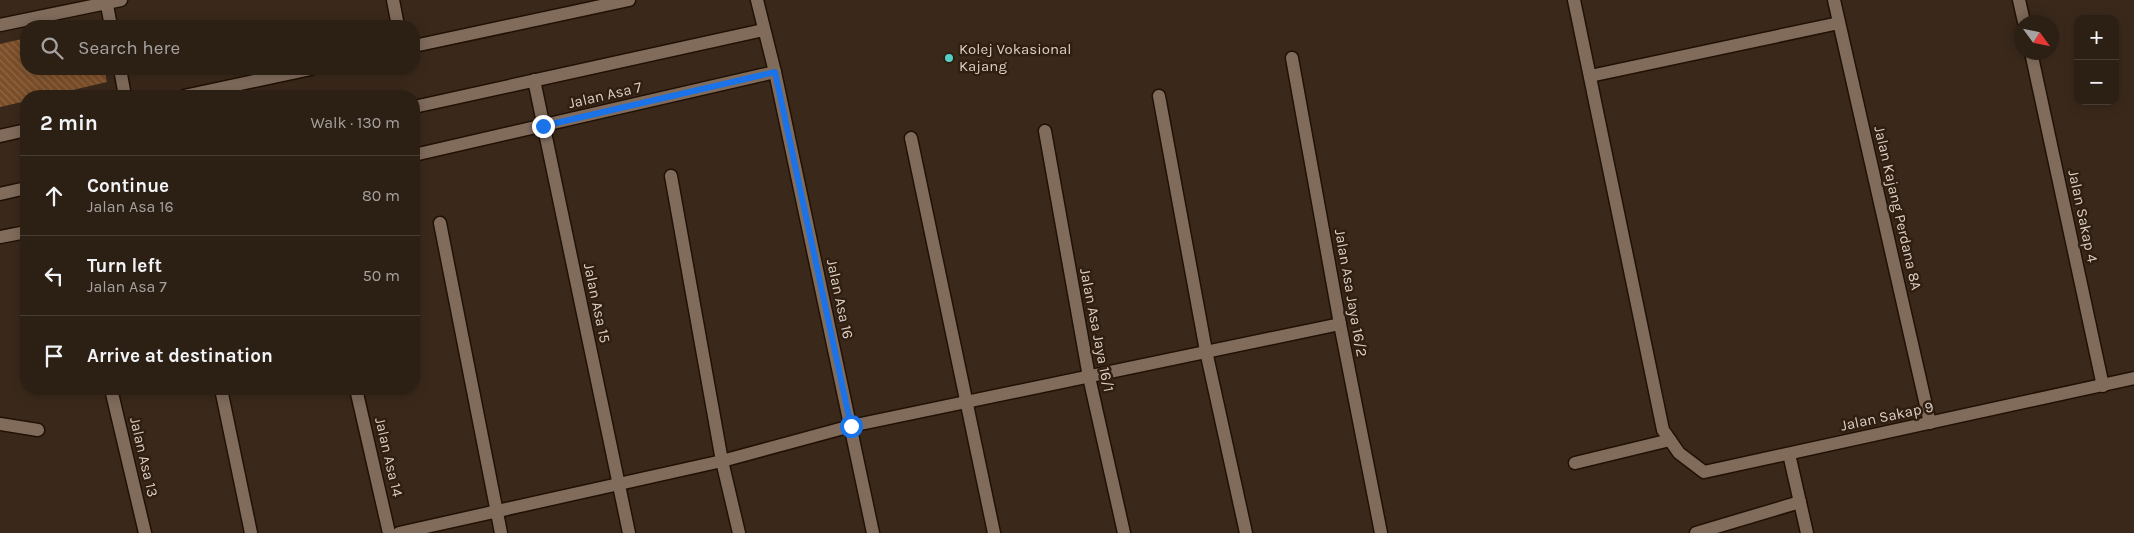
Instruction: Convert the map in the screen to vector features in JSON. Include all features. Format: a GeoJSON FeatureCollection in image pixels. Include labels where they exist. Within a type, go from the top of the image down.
{"type":"FeatureCollection","features":[{"type":"Feature","properties":{"kind":"street"},"geometry":{"type":"LineString","coordinates":[[23,20],[121,0]]}},
{"type":"Feature","properties":{"kind":"street"},"geometry":{"type":"LineString","coordinates":[[393,0],[397,20]]}},
{"type":"Feature","properties":{"kind":"street"},"geometry":{"type":"LineString","coordinates":[[420,45],[629,0]]}},
{"type":"Feature","properties":{"kind":"street","name":"Jalan Asa 16"},"geometry":{"type":"LineString","coordinates":[[758,0],[873,533]]}},
{"type":"Feature","properties":{"kind":"street"},"geometry":{"type":"LineString","coordinates":[[1574,0],[1666,435],[1574,463]]}},
{"type":"Feature","properties":{"kind":"street","name":"Jalan Kajang Perdana 8A"},"geometry":{"type":"LineString","coordinates":[[1834,0],[1930,423]]}},
{"type":"Feature","properties":{"kind":"street"},"geometry":{"type":"LineString","coordinates":[[2019,0],[2022,15]]}},
{"type":"Feature","properties":{"kind":"street"},"geometry":{"type":"LineString","coordinates":[[106,2],[110,20]]}},
{"type":"Feature","properties":{"kind":"street"},"geometry":{"type":"LineString","coordinates":[[0,25],[20,21]]}},
{"type":"Feature","properties":{"kind":"street"},"geometry":{"type":"LineString","coordinates":[[1590,76],[1839,23]]}},
{"type":"Feature","properties":{"kind":"street","name":"Jalan Asa 7"},"geometry":{"type":"LineString","coordinates":[[420,105],[764,30]]}},
{"type":"Feature","properties":{"kind":"street","name":"Jalan Asa Jaya 16/2"},"geometry":{"type":"LineString","coordinates":[[1292,58],[1340,324],[1382,533]]}},
{"type":"Feature","properties":{"kind":"street","name":"Jalan Sakap 4"},"geometry":{"type":"LineString","coordinates":[[2033,60],[2103,386]]}},
{"type":"Feature","properties":{"kind":"street","name":"Jalan Asa 7"},"geometry":{"type":"LineString","coordinates":[[420,154],[775,72]]}},
{"type":"Feature","properties":{"kind":"street"},"geometry":{"type":"LineString","coordinates":[[121,75],[124,90]]}},
{"type":"Feature","properties":{"kind":"street"},"geometry":{"type":"LineString","coordinates":[[212,90],[283,75]]}},
{"type":"Feature","properties":{"kind":"street","name":"Jalan Asa 15"},"geometry":{"type":"LineString","coordinates":[[534,80],[628,533]]}},
{"type":"Feature","properties":{"kind":"street"},"geometry":{"type":"LineString","coordinates":[[1158,96],[1206,351],[1246,533]]}},
{"type":"Feature","properties":{"kind":"street"},"geometry":{"type":"LineString","coordinates":[[0,136],[20,131]]}},
{"type":"Feature","properties":{"kind":"street","name":"Jalan Asa Jaya 16/1"},"geometry":{"type":"LineString","coordinates":[[1045,132],[1089,377],[1124,533]]}},
{"type":"Feature","properties":{"kind":"street"},"geometry":{"type":"LineString","coordinates":[[911,138],[994,533]]}},
{"type":"Feature","properties":{"kind":"street"},"geometry":{"type":"LineString","coordinates":[[671,176],[722,461],[739,533]]}},
{"type":"Feature","properties":{"kind":"street"},"geometry":{"type":"LineString","coordinates":[[0,194],[20,189]]}},
{"type":"Feature","properties":{"kind":"street"},"geometry":{"type":"LineString","coordinates":[[440,223],[501,533]]}},
{"type":"Feature","properties":{"kind":"street"},"geometry":{"type":"LineString","coordinates":[[0,237],[20,233]]}},
{"type":"Feature","properties":{"kind":"street"},"geometry":{"type":"LineString","coordinates":[[399,533],[722,461],[851,426],[1340,324]]}},
{"type":"Feature","properties":{"kind":"street","name":"Jalan Sakap 9"},"geometry":{"type":"LineString","coordinates":[[1666,435],[1679,453],[1704,472],[2134,378]]}},
{"type":"Feature","properties":{"kind":"street","name":"Jalan Asa 13"},"geometry":{"type":"LineString","coordinates":[[112,395],[145,533]]}},
{"type":"Feature","properties":{"kind":"street"},"geometry":{"type":"LineString","coordinates":[[222,395],[252,533]]}},
{"type":"Feature","properties":{"kind":"street","name":"Jalan Asa 14"},"geometry":{"type":"LineString","coordinates":[[357,395],[390,533]]}},
{"type":"Feature","properties":{"kind":"street"},"geometry":{"type":"LineString","coordinates":[[0,424],[38,430]]}},
{"type":"Feature","properties":{"kind":"street"},"geometry":{"type":"LineString","coordinates":[[1789,454],[1807,533]]}},
{"type":"Feature","properties":{"kind":"street"},"geometry":{"type":"LineString","coordinates":[[1696,533],[1800,502]]}},
{"type":"Feature","properties":{"kind":"building"},"geometry":{"type":"Polygon","coordinates":[[[20,39],[20,75],[105,75],[107,82],[73,90],[20,90],[20,102],[0,107],[0,44],[20,39]]]}},
{"type":"Feature","properties":{"kind":"place","name":"Kolej Vokasional Kajang"},"geometry":{"type":"Point","coordinates":[949,58]}},
{"type":"Feature","properties":{"kind":"route"},"geometry":{"type":"LineString","coordinates":[[543,126],[775,72],[851,426]]}}]}
